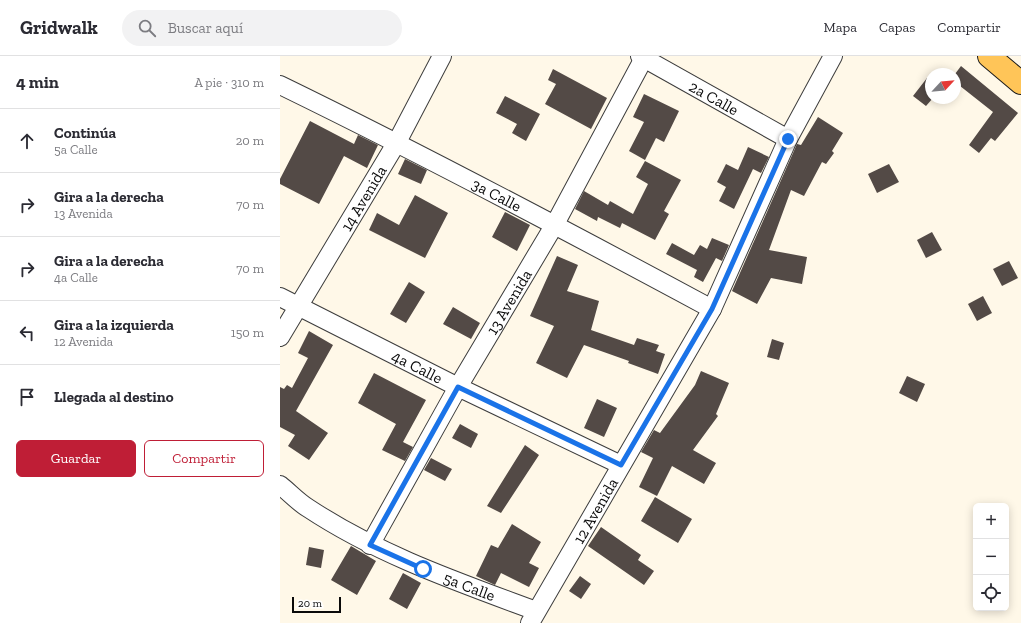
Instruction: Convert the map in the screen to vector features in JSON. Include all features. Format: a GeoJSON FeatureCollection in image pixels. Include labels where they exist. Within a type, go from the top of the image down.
{"type":"FeatureCollection","features":[{"type":"Feature","properties":{"kind":"main road"},"geometry":{"type":"LineString","coordinates":[[989,56],[1021,83]]}},
{"type":"Feature","properties":{"kind":"street","name":"14 Avenida"},"geometry":{"type":"LineString","coordinates":[[280,337],[397,142],[442,56]]}},
{"type":"Feature","properties":{"kind":"street","name":"12 Avenida"},"geometry":{"type":"LineString","coordinates":[[533,617],[712,309],[788,139],[834,56]]}},
{"type":"Feature","properties":{"kind":"street","name":"2a Calle"},"geometry":{"type":"LineString","coordinates":[[642,57],[788,139]]}},
{"type":"Feature","properties":{"kind":"street","name":"13 Avenida"},"geometry":{"type":"LineString","coordinates":[[370,545],[458,387],[555,224],[642,57]]}},
{"type":"Feature","properties":{"kind":"street","name":"3a Calle"},"geometry":{"type":"LineString","coordinates":[[280,85],[397,142],[555,224],[712,309]]}},
{"type":"Feature","properties":{"kind":"street","name":"4a Calle"},"geometry":{"type":"LineString","coordinates":[[280,297],[458,387],[621,465]]}},
{"type":"Feature","properties":{"kind":"street","name":"5a Calle"},"geometry":{"type":"LineString","coordinates":[[280,484],[306,508],[370,545],[533,617]]}},
{"type":"Feature","properties":{"kind":"building"},"geometry":{"type":"Polygon","coordinates":[[[961,66],[1018,113],[995,141],[991,138],[979,153],[969,145],[993,112],[961,87],[961,68],[960,68],[961,66]]]}},
{"type":"Feature","properties":{"kind":"building"},"geometry":{"type":"Polygon","coordinates":[[[553,69],[607,98],[591,129],[545,104],[556,84],[548,80],[553,69]]]}},
{"type":"Feature","properties":{"kind":"building"},"geometry":{"type":"Polygon","coordinates":[[[925,81],[925,104],[928,104],[926,106],[913,96],[925,81]]]}},
{"type":"Feature","properties":{"kind":"building"},"geometry":{"type":"Polygon","coordinates":[[[644,94],[679,111],[664,142],[656,138],[645,160],[629,151],[644,122],[633,117],[644,94]]]}},
{"type":"Feature","properties":{"kind":"building"},"geometry":{"type":"Polygon","coordinates":[[[505,96],[540,114],[526,141],[512,133],[517,124],[496,113],[505,96]]]}},
{"type":"Feature","properties":{"kind":"building"},"geometry":{"type":"Polygon","coordinates":[[[818,117],[843,133],[832,151],[834,153],[826,164],[822,162],[804,196],[791,190],[769,250],[807,257],[802,284],[771,278],[757,304],[732,291],[797,144],[801,145],[818,117]]]}},
{"type":"Feature","properties":{"kind":"building"},"geometry":{"type":"Polygon","coordinates":[[[310,121],[354,144],[358,135],[378,145],[367,168],[344,156],[319,204],[280,184],[280,179],[310,121]]]}},
{"type":"Feature","properties":{"kind":"building"},"geometry":{"type":"Polygon","coordinates":[[[748,147],[769,157],[761,173],[753,169],[734,209],[719,201],[726,187],[717,182],[726,164],[738,170],[748,147]]]}},
{"type":"Feature","properties":{"kind":"building"},"geometry":{"type":"Polygon","coordinates":[[[405,159],[427,170],[421,184],[398,174],[405,159]]]}},
{"type":"Feature","properties":{"kind":"building"},"geometry":{"type":"Polygon","coordinates":[[[645,161],[681,180],[664,211],[669,214],[655,240],[622,223],[620,228],[598,217],[597,221],[575,209],[584,191],[608,205],[610,201],[633,214],[648,184],[636,177],[645,161]]]}},
{"type":"Feature","properties":{"kind":"building"},"geometry":{"type":"Polygon","coordinates":[[[889,164],[899,182],[877,193],[868,174],[889,164]]]}},
{"type":"Feature","properties":{"kind":"building"},"geometry":{"type":"Polygon","coordinates":[[[415,195],[448,213],[425,258],[369,230],[377,213],[399,225],[415,195]]]}},
{"type":"Feature","properties":{"kind":"building"},"geometry":{"type":"Polygon","coordinates":[[[505,212],[530,225],[517,251],[492,237],[505,212]]]}},
{"type":"Feature","properties":{"kind":"building"},"geometry":{"type":"Polygon","coordinates":[[[932,232],[942,250],[926,258],[917,240],[932,232]]]}},
{"type":"Feature","properties":{"kind":"building"},"geometry":{"type":"Polygon","coordinates":[[[712,238],[729,245],[722,261],[716,258],[703,282],[694,277],[697,270],[666,254],[672,243],[694,255],[700,245],[707,249],[712,238]]]}},
{"type":"Feature","properties":{"kind":"building"},"geometry":{"type":"Polygon","coordinates":[[[557,256],[578,265],[567,291],[599,301],[591,330],[634,345],[637,338],[659,345],[656,351],[665,354],[658,374],[628,363],[629,361],[584,345],[567,378],[536,363],[554,326],[530,316],[557,256]]]}},
{"type":"Feature","properties":{"kind":"building"},"geometry":{"type":"Polygon","coordinates":[[[1009,261],[1018,278],[1002,286],[993,269],[1009,261]]]}},
{"type":"Feature","properties":{"kind":"building"},"geometry":{"type":"Polygon","coordinates":[[[409,282],[425,292],[406,323],[390,314],[409,282]]]}},
{"type":"Feature","properties":{"kind":"building"},"geometry":{"type":"Polygon","coordinates":[[[983,296],[992,313],[977,321],[968,304],[983,296]]]}},
{"type":"Feature","properties":{"kind":"building"},"geometry":{"type":"Polygon","coordinates":[[[453,307],[480,323],[471,339],[443,324],[453,307]]]}},
{"type":"Feature","properties":{"kind":"building"},"geometry":{"type":"Polygon","coordinates":[[[309,331],[333,345],[296,411],[328,433],[309,460],[288,446],[295,435],[280,427],[280,387],[284,389],[287,385],[292,388],[308,358],[298,353],[309,331]]]}},
{"type":"Feature","properties":{"kind":"building"},"geometry":{"type":"Polygon","coordinates":[[[772,339],[784,343],[779,360],[767,357],[772,339]]]}},
{"type":"Feature","properties":{"kind":"building"},"geometry":{"type":"Polygon","coordinates":[[[701,371],[729,383],[716,414],[718,416],[693,450],[716,463],[704,484],[672,466],[657,496],[639,487],[653,458],[641,452],[654,430],[660,433],[695,385],[701,371]]]}},
{"type":"Feature","properties":{"kind":"building"},"geometry":{"type":"Polygon","coordinates":[[[374,373],[426,400],[403,442],[413,447],[405,461],[382,450],[396,424],[358,403],[374,373]]]}},
{"type":"Feature","properties":{"kind":"building"},"geometry":{"type":"Polygon","coordinates":[[[907,376],[925,384],[917,402],[899,393],[907,376]]]}},
{"type":"Feature","properties":{"kind":"building"},"geometry":{"type":"Polygon","coordinates":[[[597,399],[617,408],[604,437],[584,428],[597,399]]]}},
{"type":"Feature","properties":{"kind":"building"},"geometry":{"type":"Polygon","coordinates":[[[460,424],[478,434],[471,448],[452,438],[460,424]]]}},
{"type":"Feature","properties":{"kind":"building"},"geometry":{"type":"Polygon","coordinates":[[[525,445],[539,455],[501,513],[487,506],[525,445]]]}},
{"type":"Feature","properties":{"kind":"building"},"geometry":{"type":"Polygon","coordinates":[[[431,458],[452,469],[445,481],[424,470],[431,458]]]}},
{"type":"Feature","properties":{"kind":"building"},"geometry":{"type":"Polygon","coordinates":[[[655,497],[692,519],[678,543],[641,521],[655,497]]]}},
{"type":"Feature","properties":{"kind":"building"},"geometry":{"type":"Polygon","coordinates":[[[512,524],[541,542],[529,563],[539,568],[529,587],[501,573],[495,585],[476,576],[491,545],[498,548],[512,524]]]}},
{"type":"Feature","properties":{"kind":"building"},"geometry":{"type":"Polygon","coordinates":[[[601,527],[641,555],[638,560],[654,571],[644,585],[588,546],[601,527]]]}},
{"type":"Feature","properties":{"kind":"building"},"geometry":{"type":"Polygon","coordinates":[[[351,546],[376,561],[357,595],[331,580],[351,546]]]}},
{"type":"Feature","properties":{"kind":"building"},"geometry":{"type":"Polygon","coordinates":[[[309,547],[324,550],[321,568],[306,565],[309,547]]]}},
{"type":"Feature","properties":{"kind":"building"},"geometry":{"type":"Polygon","coordinates":[[[403,573],[421,583],[407,609],[389,599],[403,573]]]}},
{"type":"Feature","properties":{"kind":"building"},"geometry":{"type":"Polygon","coordinates":[[[580,576],[591,584],[581,599],[569,591],[580,576]]]}},
{"type":"Feature","properties":{"kind":"route"},"geometry":{"type":"LineString","coordinates":[[423,569],[370,545],[458,387],[621,465],[712,309],[788,139]]}}]}
